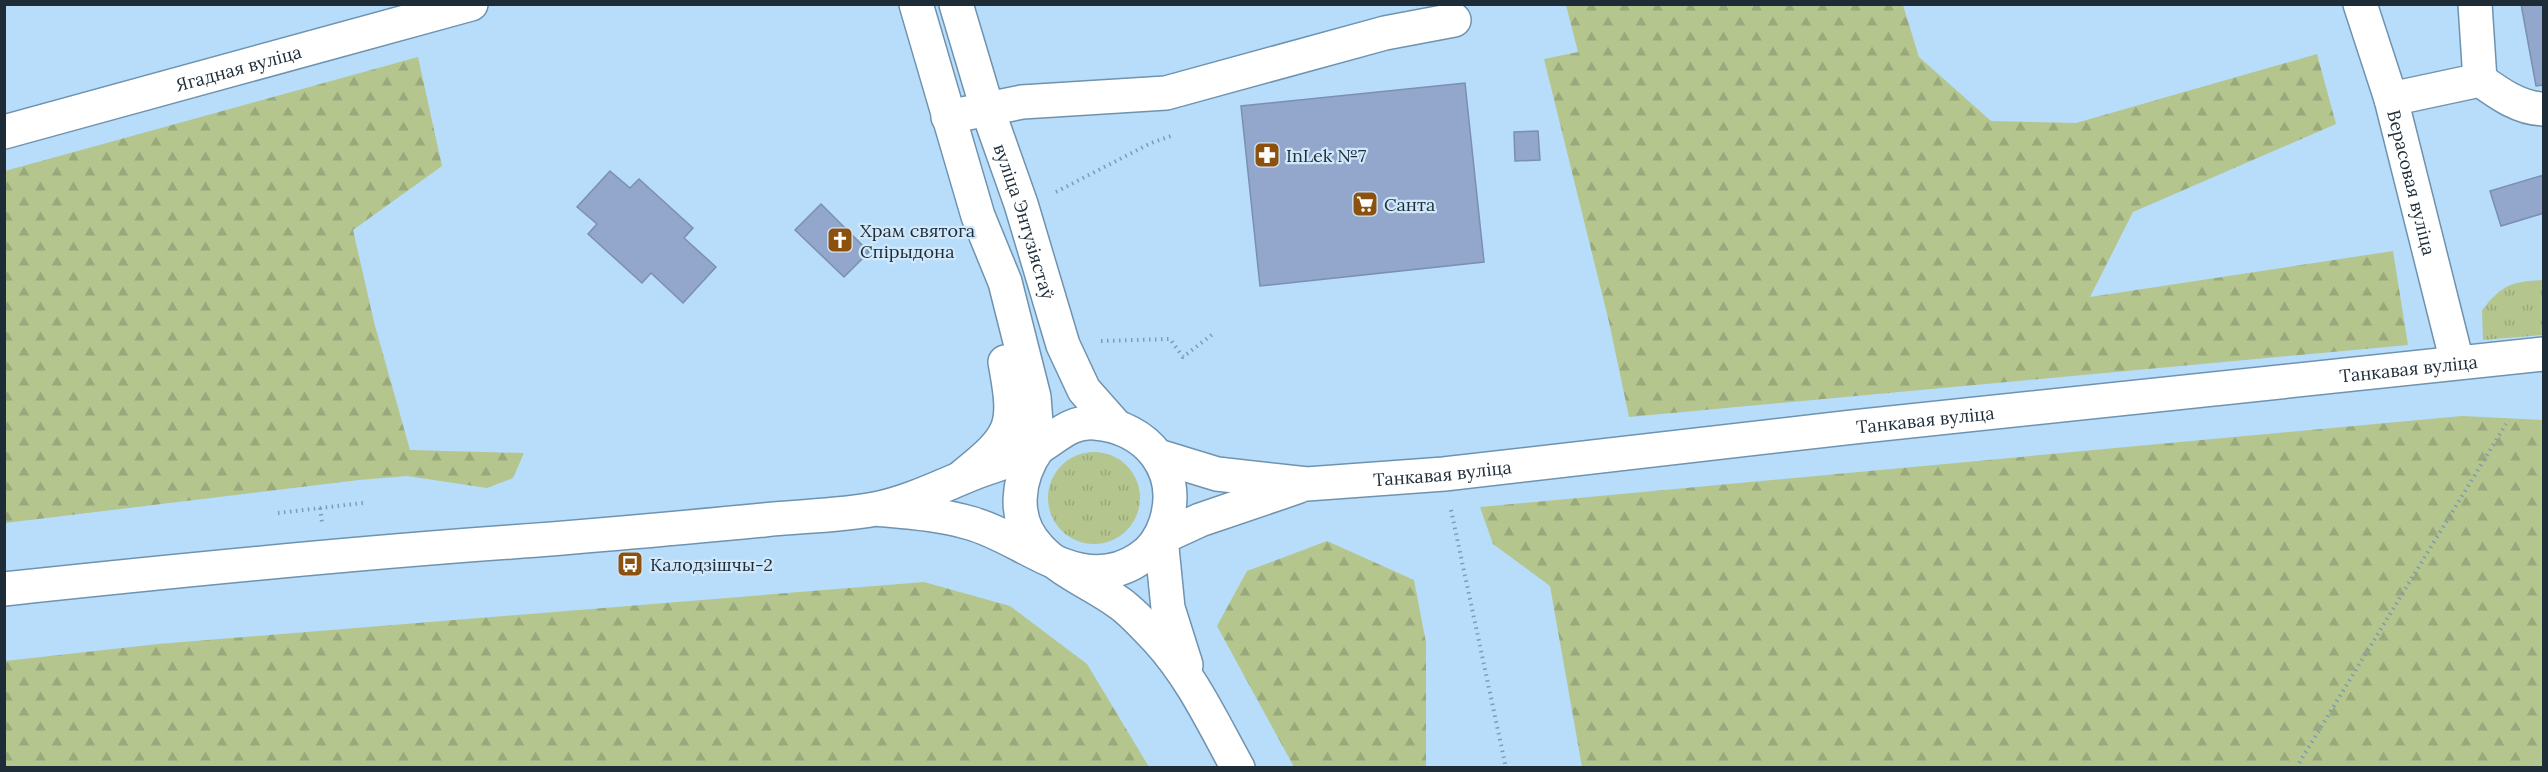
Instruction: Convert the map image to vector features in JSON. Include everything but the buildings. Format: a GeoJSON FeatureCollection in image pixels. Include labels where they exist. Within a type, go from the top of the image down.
{"type":"FeatureCollection","features":[{"type":"Feature","properties":{"kind":"street","name":"Ягадная вуліца"},"geometry":{"type":"LineString","coordinates":[[4,132],[471,4]]}},
{"type":"Feature","properties":{"kind":"street","name":"вуліца Энтузіястаў"},"geometry":{"type":"LineString","coordinates":[[916,4],[978,216],[1005,282],[1034,397],[1038,448]]}},
{"type":"Feature","properties":{"kind":"street","name":"вуліца Энтузіястаў"},"geometry":{"type":"LineString","coordinates":[[956,4],[987,108],[1021,204],[1063,345],[1084,390],[1116,425]]}},
{"type":"Feature","properties":{"kind":"street","name":"Верасовая вуліца"},"geometry":{"type":"LineString","coordinates":[[2361,4],[2391,99],[2457,362]]}},
{"type":"Feature","properties":{"kind":"street"},"geometry":{"type":"LineString","coordinates":[[2475,4],[2480,81]]}},
{"type":"Feature","properties":{"kind":"street"},"geometry":{"type":"LineString","coordinates":[[948,117],[1022,102],[1166,93],[1385,33],[1454,20]]}},
{"type":"Feature","properties":{"kind":"street"},"geometry":{"type":"LineString","coordinates":[[2391,99],[2480,81],[2505,97],[2536,109],[2544,109]]}},
{"type":"Feature","properties":{"kind":"street","name":"вуліца Энтузіястаў"},"geometry":{"type":"LineString","coordinates":[[958,480],[991,454],[1002,442],[1011,422],[1012,396],[978,216]]}},
{"type":"Feature","properties":{"kind":"street","name":"Танкавая вуліца"},"geometry":{"type":"LineString","coordinates":[[1158,456],[1217,474],[1307,484],[1444,474],[1853,427],[2544,354]]}},
{"type":"Feature","properties":{"kind":"street"},"geometry":{"type":"LineString","coordinates":[[4,589],[326,555],[627,533],[875,508],[935,490],[1038,448],[1060,431],[1088,422],[1116,425],[1139,437],[1158,456],[1167,474],[1171,494],[1170,510],[1161,538],[1168,608],[1194,689]]}},
{"type":"Feature","properties":{"kind":"street"},"geometry":{"type":"LineString","coordinates":[[1038,448],[1028,462],[1019,497],[1023,523],[1038,548],[1121,604],[1160,642],[1194,689],[1238,768]]}},
{"type":"Feature","properties":{"kind":"street","name":"Танкавая вуліца"},"geometry":{"type":"LineString","coordinates":[[1161,538],[1200,520],[1307,484]]}},
{"type":"Feature","properties":{"kind":"street"},"geometry":{"type":"LineString","coordinates":[[875,508],[931,514],[972,523],[1079,572],[1104,573],[1129,566],[1146,554],[1161,538]]}},
{"type":"Feature","properties":{"kind":"path"},"geometry":{"type":"LineString","coordinates":[[1054,193],[1171,136]]}},
{"type":"Feature","properties":{"kind":"path"},"geometry":{"type":"LineString","coordinates":[[1090,341],[1170,339],[1183,357],[1214,333]]}},
{"type":"Feature","properties":{"kind":"path"},"geometry":{"type":"LineString","coordinates":[[2296,768],[2506,424]]}},
{"type":"Feature","properties":{"kind":"path"},"geometry":{"type":"LineString","coordinates":[[1444,474],[1506,768]]}},
{"type":"Feature","properties":{"kind":"path"},"geometry":{"type":"LineString","coordinates":[[278,513],[363,503]]}},
{"type":"Feature","properties":{"kind":"green space"},"geometry":{"type":"Polygon","coordinates":[[[1566,5],[1903,5],[1919,57],[1991,121],[2076,123],[2317,54],[2336,124],[2133,212],[2090,297],[2393,251],[2408,345],[1629,417],[1609,322],[1544,59],[1578,52],[1566,5]]]}},
{"type":"Feature","properties":{"kind":"green space"},"geometry":{"type":"Polygon","coordinates":[[[418,57],[442,166],[353,230],[374,322],[410,450],[524,453],[513,478],[487,488],[407,476],[359,480],[5,523],[5,171],[418,57]]]}},
{"type":"Feature","properties":{"kind":"green space"},"geometry":{"type":"Polygon","coordinates":[[[2543,280],[2543,335],[2483,340],[2482,310],[2496,295],[2508,286],[2543,280]]]}},
{"type":"Feature","properties":{"kind":"green space"},"geometry":{"type":"Polygon","coordinates":[[[2462,416],[2543,420],[2543,767],[1582,767],[1550,586],[1493,544],[1480,507],[2462,416]]]}},
{"type":"Feature","properties":{"kind":"green space"},"geometry":{"type":"Polygon","coordinates":[[[1094,452],[1111,456],[1126,466],[1136,481],[1140,498],[1136,515],[1126,530],[1111,540],[1094,544],[1077,540],[1062,530],[1052,515],[1048,498],[1052,481],[1062,466],[1077,456],[1094,452]]]}},
{"type":"Feature","properties":{"kind":"green space"},"geometry":{"type":"Polygon","coordinates":[[[1327,541],[1414,580],[1426,643],[1426,767],[1294,767],[1217,626],[1247,571],[1327,541]]]}},
{"type":"Feature","properties":{"kind":"green space"},"geometry":{"type":"Polygon","coordinates":[[[924,582],[1010,606],[1087,664],[1149,767],[5,767],[5,661],[158,644],[924,582]]]}},
{"type":"Feature","properties":{"kind":"place","name":"InLek №7"},"geometry":{"type":"Point","coordinates":[1267,155]}},
{"type":"Feature","properties":{"kind":"place","name":"Санта"},"geometry":{"type":"Point","coordinates":[1365,204]}},
{"type":"Feature","properties":{"kind":"place","name":"Храм святога Спірыдона"},"geometry":{"type":"Point","coordinates":[840,240]}},
{"type":"Feature","properties":{"kind":"place","name":"Калодзішчы-2"},"geometry":{"type":"Point","coordinates":[630,564]}}]}
